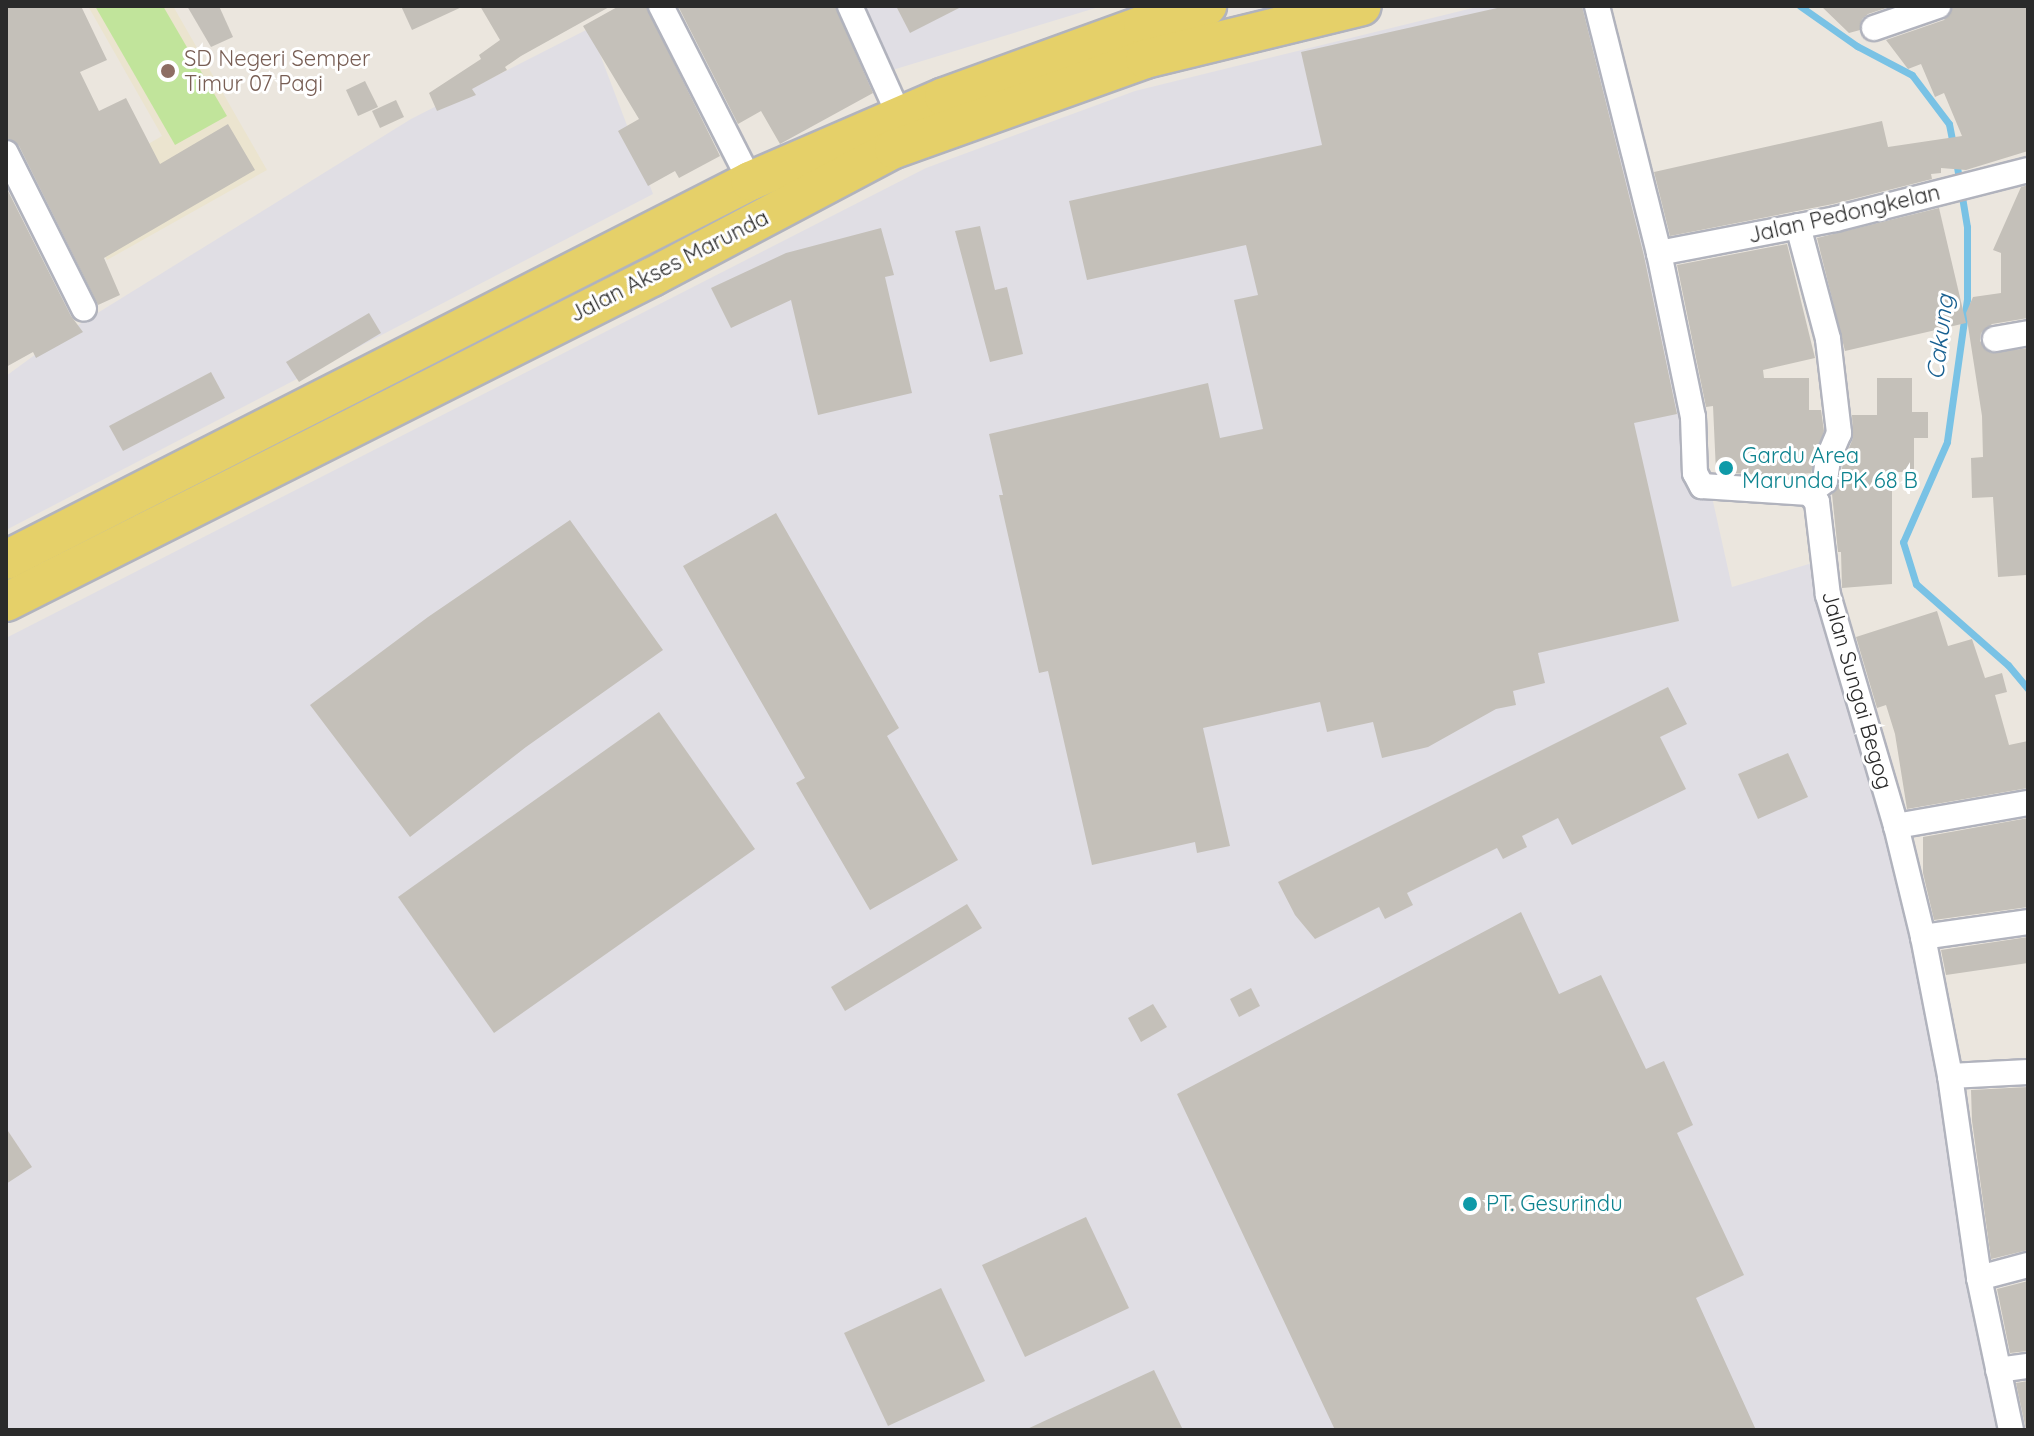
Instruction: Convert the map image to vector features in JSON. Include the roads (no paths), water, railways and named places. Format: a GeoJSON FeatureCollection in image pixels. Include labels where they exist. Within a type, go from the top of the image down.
{"type":"FeatureCollection","features":[{"type":"Feature","properties":{"kind":"main road","name":"Jalan Akses Marunda"},"geometry":{"type":"LineString","coordinates":[[6,560],[750,181],[899,115],[1128,30],[1207,6]]}},
{"type":"Feature","properties":{"kind":"main road","name":"Jalan Akses Marunda"},"geometry":{"type":"LineString","coordinates":[[6,602],[652,277],[894,149],[1145,59],[1362,6]]}},
{"type":"Feature","properties":{"kind":"street"},"geometry":{"type":"LineString","coordinates":[[661,6],[750,181]]}},
{"type":"Feature","properties":{"kind":"street"},"geometry":{"type":"LineString","coordinates":[[850,6],[899,115]]}},
{"type":"Feature","properties":{"kind":"street"},"geometry":{"type":"LineString","coordinates":[[1597,6],[1659,253],[1693,417],[1695,473],[1702,486],[1809,493],[1825,481],[1828,459],[1839,433],[1828,339],[1798,226]]}},
{"type":"Feature","properties":{"kind":"street"},"geometry":{"type":"LineString","coordinates":[[1874,28],[1938,6]]}},
{"type":"Feature","properties":{"kind":"street"},"geometry":{"type":"LineString","coordinates":[[6,153],[84,309]]}},
{"type":"Feature","properties":{"kind":"street","name":"Jalan Pedongkelan"},"geometry":{"type":"LineString","coordinates":[[1659,253],[1798,226],[2028,170]]}},
{"type":"Feature","properties":{"kind":"street"},"geometry":{"type":"LineString","coordinates":[[1995,339],[2028,333]]}},
{"type":"Feature","properties":{"kind":"street","name":"Jalan Sungai Begog"},"geometry":{"type":"LineString","coordinates":[[1809,493],[1817,502],[1828,595],[1896,826],[1923,937],[1950,1076],[1979,1278],[2011,1430]]}},
{"type":"Feature","properties":{"kind":"street"},"geometry":{"type":"LineString","coordinates":[[1896,826],[2028,803]]}},
{"type":"Feature","properties":{"kind":"street"},"geometry":{"type":"LineString","coordinates":[[1923,937],[2028,922]]}},
{"type":"Feature","properties":{"kind":"street"},"geometry":{"type":"LineString","coordinates":[[1950,1076],[2028,1072]]}},
{"type":"Feature","properties":{"kind":"street"},"geometry":{"type":"LineString","coordinates":[[1979,1278],[2028,1265]]}},
{"type":"Feature","properties":{"kind":"street"},"geometry":{"type":"LineString","coordinates":[[1998,1370],[2028,1366]]}},
{"type":"Feature","properties":{"kind":"waterway","name":"Cakung"},"geometry":{"type":"LineString","coordinates":[[1800,6],[1857,46],[1912,75],[1949,124],[1953,145]]}},
{"type":"Feature","properties":{"kind":"waterway","name":"Cakung"},"geometry":{"type":"LineString","coordinates":[[1956,161],[1967,227],[1967,299],[1947,442],[1903,542],[1916,584],[2008,665],[2028,689]]}},
{"type":"Feature","properties":{"kind":"place","name":"SD Negeri Semper Timur 07 Pagi"},"geometry":{"type":"Point","coordinates":[168,71]}},
{"type":"Feature","properties":{"kind":"place","name":"Gardu Area Marunda PK 68 B"},"geometry":{"type":"Point","coordinates":[1726,468]}},
{"type":"Feature","properties":{"kind":"place","name":"PT. Gesurindu"},"geometry":{"type":"Point","coordinates":[1470,1204]}}]}
